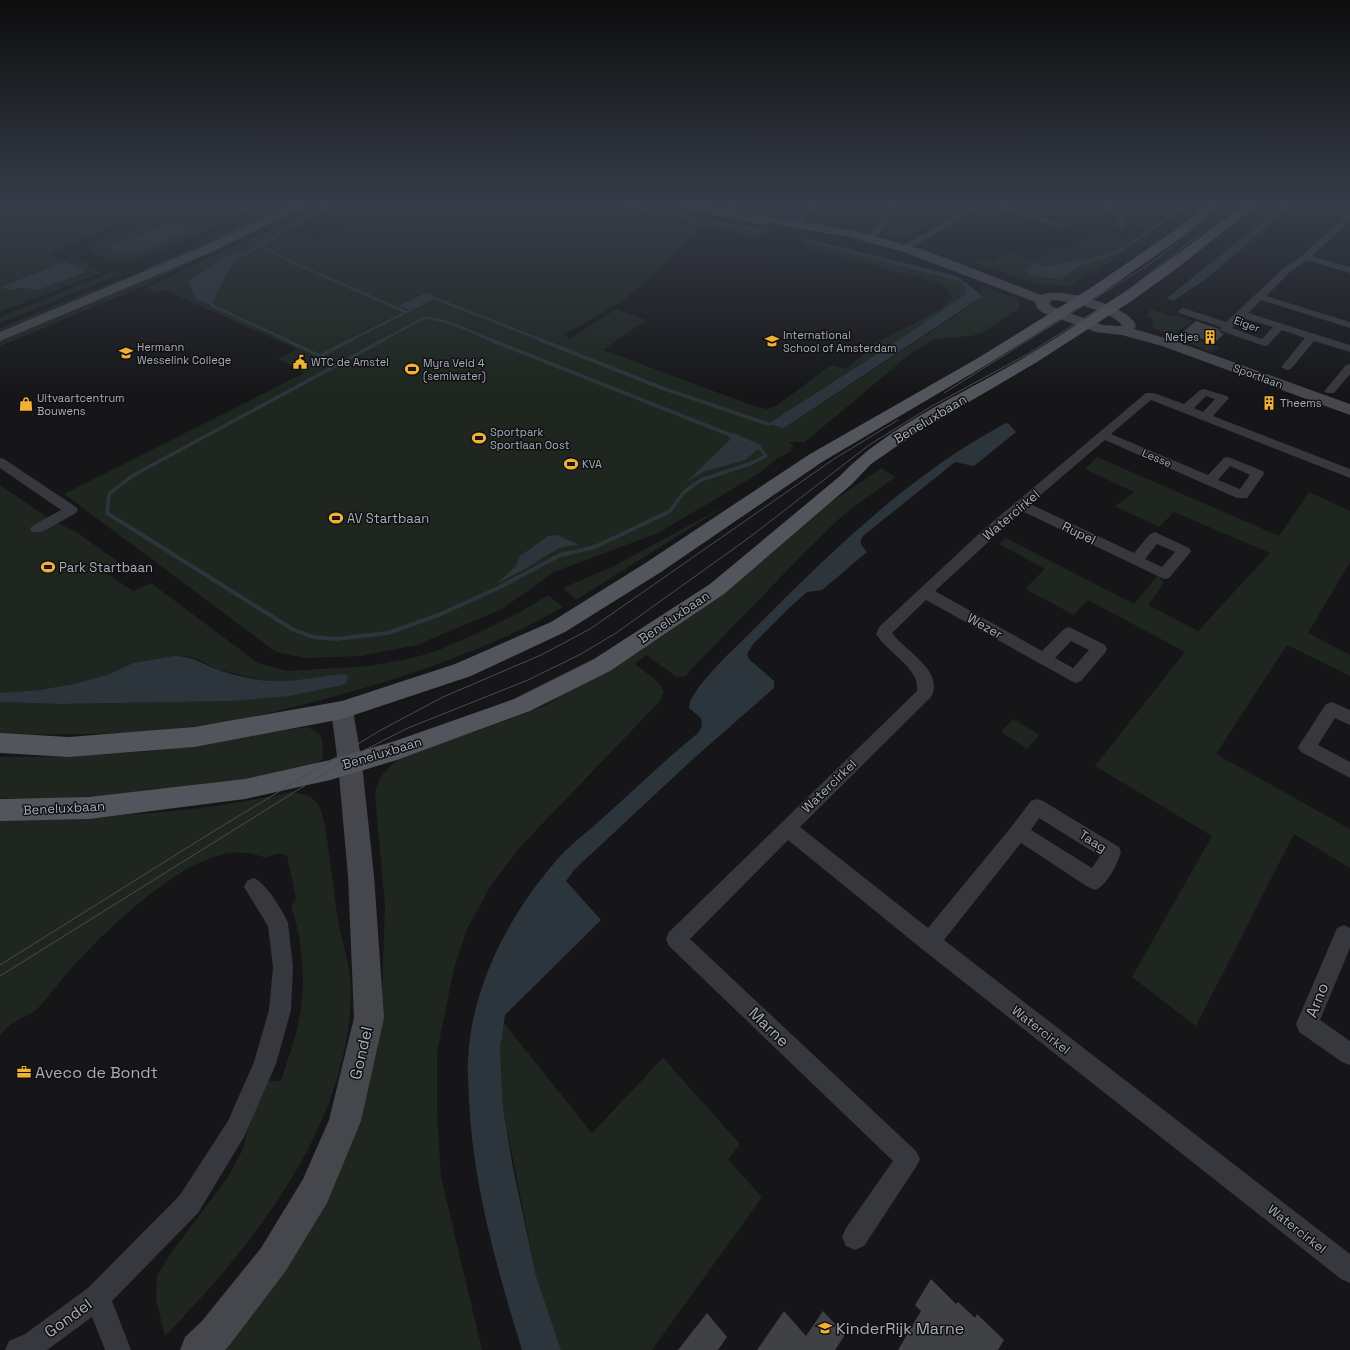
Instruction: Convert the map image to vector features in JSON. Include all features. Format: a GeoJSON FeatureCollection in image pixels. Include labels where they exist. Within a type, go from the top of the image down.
{"type":"FeatureCollection","features":[{"type":"Feature","properties":{"kind":"main road"},"geometry":{"type":"LineString","coordinates":[[1072,298],[1119,267]]}},
{"type":"Feature","properties":{"kind":"main road","name":"Beneluxbaan"},"geometry":{"type":"LineString","coordinates":[[0,744],[69,747],[194,737],[342,710],[463,670],[558,627],[654,567],[816,458],[983,361],[1100,288],[1130,267]]}},
{"type":"Feature","properties":{"kind":"main road","name":"Beneluxbaan"},"geometry":{"type":"LineString","coordinates":[[0,810],[89,808],[245,789],[350,764],[397,750],[522,705],[602,665],[716,589],[846,480],[865,460],[910,429],[1032,360],[1122,301],[1170,267]]}},
{"type":"Feature","properties":{"kind":"main road"},"geometry":{"type":"LineString","coordinates":[[1121,321],[1185,267]]}},
{"type":"Feature","properties":{"kind":"main road"},"geometry":{"type":"LineString","coordinates":[[816,458],[834,436],[994,346],[1048,305]]}},
{"type":"Feature","properties":{"kind":"main road"},"geometry":{"type":"LineString","coordinates":[[846,480],[874,467],[920,434],[1039,367],[1097,328]]}},
{"type":"Feature","properties":{"kind":"street"},"geometry":{"type":"LineString","coordinates":[[0,326],[144,267]]}},
{"type":"Feature","properties":{"kind":"street"},"geometry":{"type":"LineString","coordinates":[[0,337],[167,267]]}},
{"type":"Feature","properties":{"kind":"street"},"geometry":{"type":"LineString","coordinates":[[959,267],[976,273],[1097,328],[1121,321]]}},
{"type":"Feature","properties":{"kind":"street"},"geometry":{"type":"LineString","coordinates":[[1228,326],[1291,267]]}},
{"type":"Feature","properties":{"kind":"street"},"geometry":{"type":"LineString","coordinates":[[1340,267],[1350,270]]}},
{"type":"Feature","properties":{"kind":"street"},"geometry":{"type":"LineString","coordinates":[[1260,297],[1350,325]]}},
{"type":"Feature","properties":{"kind":"street"},"geometry":{"type":"LineString","coordinates":[[1048,305],[1072,298],[1121,321]]}},
{"type":"Feature","properties":{"kind":"street","name":"Eiger"},"geometry":{"type":"LineString","coordinates":[[1183,311],[1228,326],[1225,330],[1264,343],[1279,327]]}},
{"type":"Feature","properties":{"kind":"street"},"geometry":{"type":"LineString","coordinates":[[1242,314],[1279,327],[1349,359],[1330,392]]}},
{"type":"Feature","properties":{"kind":"street","name":"Sportlaan"},"geometry":{"type":"LineString","coordinates":[[1121,321],[1167,343],[1350,410]]}},
{"type":"Feature","properties":{"kind":"street"},"geometry":{"type":"LineString","coordinates":[[1287,367],[1308,341]]}},
{"type":"Feature","properties":{"kind":"street"},"geometry":{"type":"LineString","coordinates":[[1186,409],[1204,392],[1223,398],[1205,417]]}},
{"type":"Feature","properties":{"kind":"street","name":"Watercirkel"},"geometry":{"type":"LineString","coordinates":[[1347,469],[1205,417],[1150,395],[1022,506],[988,533],[885,630],[884,634],[888,641],[922,673],[926,683],[924,693],[787,828],[929,942],[1350,1270]]}},
{"type":"Feature","properties":{"kind":"street","name":"Lesse"},"geometry":{"type":"LineString","coordinates":[[1104,435],[1210,481]]}},
{"type":"Feature","properties":{"kind":"street"},"geometry":{"type":"LineString","coordinates":[[0,462],[71,510],[37,529]]}},
{"type":"Feature","properties":{"kind":"street","name":"Rupel"},"geometry":{"type":"LineString","coordinates":[[1022,506],[1136,560]]}},
{"type":"Feature","properties":{"kind":"street","name":"Wezer"},"geometry":{"type":"LineString","coordinates":[[926,593],[1044,659]]}},
{"type":"Feature","properties":{"kind":"street","name":"Gondel"},"geometry":{"type":"LineString","coordinates":[[198,1350],[215,1334],[273,1260],[315,1191],[344,1121],[368,1018],[361,876],[350,764],[342,710]]}},
{"type":"Feature","properties":{"kind":"street"},"geometry":{"type":"LineString","coordinates":[[1349,767],[1307,747],[1332,710],[1350,718]]}},
{"type":"Feature","properties":{"kind":"street","name":"Taag"},"geometry":{"type":"LineString","coordinates":[[929,942],[1019,832],[1037,807],[1112,853],[1095,881],[1019,832]]}},
{"type":"Feature","properties":{"kind":"street","name":"Marne"},"geometry":{"type":"LineString","coordinates":[[787,828],[676,938],[908,1159],[855,1237]]}},
{"type":"Feature","properties":{"kind":"street","name":"Gondel"},"geometry":{"type":"LineString","coordinates":[[18,1350],[34,1343],[97,1297],[189,1204],[236,1129],[265,1064],[280,1010],[283,967],[278,924],[254,887]]}},
{"type":"Feature","properties":{"kind":"street","name":"Arno"},"geometry":{"type":"LineString","coordinates":[[1350,938],[1344,935],[1307,1024],[1350,1054]]}},
{"type":"Feature","properties":{"kind":"street","name":"Gondel"},"geometry":{"type":"LineString","coordinates":[[97,1297],[118,1350]]}},
{"type":"Feature","properties":{"kind":"shaded area"},"geometry":{"type":"Polygon","coordinates":[[[0,267],[94,267],[103,272],[0,312],[0,267]],[[85,272],[10,290],[21,288],[38,290],[85,272]]]}},
{"type":"Feature","properties":{"kind":"shaded area"},"geometry":{"type":"Polygon","coordinates":[[[54,267],[76,267],[86,272],[38,290],[21,288],[10,290],[0,287],[54,267]]]}},
{"type":"Feature","properties":{"kind":"shaded area"},"geometry":{"type":"Polygon","coordinates":[[[148,267],[159,267],[148,272],[143,269],[148,267]]]}},
{"type":"Feature","properties":{"kind":"shaded area"},"geometry":{"type":"Polygon","coordinates":[[[172,267],[180,267],[149,284],[0,346],[0,339],[172,267]]]}},
{"type":"Feature","properties":{"kind":"shaded area","name":"Sportpark Sportlaan Oost"},"geometry":{"type":"Polygon","coordinates":[[[190,267],[210,267],[188,281],[196,299],[211,305],[230,267],[660,267],[639,288],[628,295],[628,298],[564,335],[571,338],[616,309],[646,320],[603,350],[757,407],[768,409],[776,406],[831,365],[846,369],[876,343],[941,309],[952,297],[945,286],[939,283],[879,267],[904,267],[958,281],[964,285],[966,294],[900,339],[784,428],[977,301],[983,296],[980,292],[982,286],[1018,299],[1020,308],[982,333],[971,336],[934,339],[910,354],[805,442],[789,442],[794,446],[790,449],[795,449],[778,458],[758,474],[658,533],[554,572],[502,609],[417,645],[360,656],[306,658],[276,652],[64,494],[304,373],[279,359],[297,349],[165,290],[156,294],[147,287],[190,267]]]}},
{"type":"Feature","properties":{"kind":"shaded area"},"geometry":{"type":"Polygon","coordinates":[[[210,267],[230,267],[211,305],[196,299],[188,281],[210,267]]]}},
{"type":"Feature","properties":{"kind":"shaded area"},"geometry":{"type":"Polygon","coordinates":[[[904,267],[921,267],[957,276],[983,296],[784,428],[768,424],[900,339],[966,294],[964,285],[958,281],[904,267]]]}},
{"type":"Feature","properties":{"kind":"shaded area"},"geometry":{"type":"Polygon","coordinates":[[[987,267],[1030,267],[1024,271],[1033,276],[1054,280],[1080,267],[1101,267],[1067,287],[1055,284],[1042,285],[987,267]]]}},
{"type":"Feature","properties":{"kind":"shaded area"},"geometry":{"type":"Polygon","coordinates":[[[1030,267],[1080,267],[1061,280],[1033,276],[1024,271],[1030,267]]]}},
{"type":"Feature","properties":{"kind":"shaded area"},"geometry":{"type":"Polygon","coordinates":[[[1206,267],[1220,267],[1206,279],[1173,301],[1167,298],[1206,267]]]}},
{"type":"Feature","properties":{"kind":"shaded area"},"geometry":{"type":"Polygon","coordinates":[[[116,270],[120,273],[118,275],[0,323],[0,317],[116,270]]]}},
{"type":"Feature","properties":{"kind":"shaded area"},"geometry":{"type":"Polygon","coordinates":[[[120,279],[125,279],[0,334],[0,328],[120,279]]]}},
{"type":"Feature","properties":{"kind":"shaded area"},"geometry":{"type":"Polygon","coordinates":[[[425,293],[435,296],[409,309],[399,306],[425,293]]]}},
{"type":"Feature","properties":{"kind":"shaded area"},"geometry":{"type":"Polygon","coordinates":[[[1150,309],[1173,317],[1177,315],[1193,321],[1177,332],[1219,347],[1212,353],[1153,328],[1152,319],[1146,315],[1150,309]]]}},
{"type":"Feature","properties":{"kind":"shaded area"},"geometry":{"type":"Polygon","coordinates":[[[1006,423],[1009,424],[1016,432],[974,466],[955,462],[863,536],[861,543],[867,552],[822,590],[807,592],[753,644],[747,654],[749,659],[774,681],[774,688],[692,760],[575,869],[566,881],[601,920],[505,1015],[500,1050],[503,1108],[513,1168],[536,1276],[561,1350],[522,1350],[495,1258],[475,1164],[471,1132],[468,1061],[471,1033],[476,1006],[484,980],[495,954],[522,906],[538,883],[561,856],[698,733],[702,726],[701,718],[689,708],[691,700],[703,681],[721,661],[836,549],[900,494],[969,444],[1006,423]]]}},
{"type":"Feature","properties":{"kind":"shaded area"},"geometry":{"type":"Polygon","coordinates":[[[727,433],[737,434],[762,446],[745,460],[703,472],[686,482],[729,441],[730,437],[727,433]]]}},
{"type":"Feature","properties":{"kind":"shaded area"},"geometry":{"type":"Polygon","coordinates":[[[1097,457],[1279,536],[1309,492],[1350,511],[1350,562],[1308,633],[1350,655],[1350,676],[1287,645],[1216,754],[1350,829],[1350,868],[1294,834],[1196,1026],[1132,977],[1212,836],[1095,766],[1185,652],[1088,600],[1074,615],[1025,589],[1045,569],[999,544],[1006,538],[1134,604],[1158,575],[1164,583],[1148,605],[1198,631],[1270,553],[1174,512],[1159,527],[1115,506],[1134,492],[1085,469],[1097,457]]]}},
{"type":"Feature","properties":{"kind":"shaded area"},"geometry":{"type":"Polygon","coordinates":[[[881,468],[895,477],[843,515],[804,553],[685,676],[677,677],[646,655],[635,664],[658,682],[664,691],[660,701],[520,847],[491,885],[467,929],[454,968],[437,1052],[437,1113],[441,1177],[482,1350],[219,1350],[251,1312],[382,995],[385,905],[375,796],[377,784],[382,775],[399,759],[544,706],[659,639],[722,595],[833,501],[881,468]]]}},
{"type":"Feature","properties":{"kind":"shaded area"},"geometry":{"type":"Polygon","coordinates":[[[0,485],[54,522],[75,531],[120,563],[106,573],[133,591],[151,583],[258,663],[287,671],[369,666],[413,658],[439,650],[478,633],[520,612],[548,595],[563,607],[538,621],[486,645],[433,666],[350,692],[252,717],[176,729],[151,731],[38,735],[0,734],[0,702],[60,704],[231,701],[343,674],[298,681],[270,682],[216,669],[200,660],[186,656],[173,656],[133,663],[107,675],[73,684],[39,690],[0,693],[0,485]]]}},
{"type":"Feature","properties":{"kind":"shaded area"},"geometry":{"type":"Polygon","coordinates":[[[727,505],[576,600],[563,588],[612,567],[727,505]]]}},
{"type":"Feature","properties":{"kind":"shaded area"},"geometry":{"type":"Polygon","coordinates":[[[557,535],[579,545],[560,548],[526,569],[496,584],[516,566],[520,556],[548,536],[557,535]]]}},
{"type":"Feature","properties":{"kind":"shaded area"},"geometry":{"type":"Polygon","coordinates":[[[173,656],[190,658],[224,672],[261,680],[284,681],[343,674],[348,676],[346,683],[342,685],[289,696],[231,701],[60,704],[0,702],[0,693],[39,690],[73,684],[107,675],[133,663],[173,656]]]}},
{"type":"Feature","properties":{"kind":"shaded area"},"geometry":{"type":"Polygon","coordinates":[[[1013,719],[1039,735],[1027,749],[1001,732],[1013,719]]]}},
{"type":"Feature","properties":{"kind":"shaded area"},"geometry":{"type":"Polygon","coordinates":[[[306,727],[320,734],[322,738],[323,758],[316,765],[286,772],[163,793],[59,798],[0,798],[0,757],[74,756],[154,751],[306,727]]]}},
{"type":"Feature","properties":{"kind":"shaded area"},"geometry":{"type":"Polygon","coordinates":[[[292,792],[306,795],[315,800],[320,809],[325,826],[337,913],[351,985],[346,1043],[333,1091],[314,1137],[290,1181],[262,1223],[231,1263],[165,1336],[156,1300],[157,1276],[169,1256],[228,1177],[243,1149],[249,1125],[265,1081],[281,1081],[297,1031],[301,1010],[303,977],[300,940],[291,906],[296,899],[287,856],[279,854],[266,858],[250,853],[227,854],[202,862],[182,872],[162,885],[123,917],[74,965],[37,1009],[14,1022],[0,1035],[0,817],[74,817],[147,814],[219,805],[292,792]]]}},
{"type":"Feature","properties":{"kind":"shaded area"},"geometry":{"type":"Polygon","coordinates":[[[504,1023],[592,1133],[663,1058],[740,1144],[728,1160],[762,1197],[652,1350],[561,1350],[536,1276],[503,1108],[500,1050],[504,1023]]]}},
{"type":"Feature","properties":{"kind":"building","name":"Netjes"},"geometry":{"type":"Polygon","coordinates":[[[1196,321],[1219,329],[1220,332],[1224,334],[1214,343],[1183,332],[1196,321]]]}},
{"type":"Feature","properties":{"kind":"building"},"geometry":{"type":"Polygon","coordinates":[[[931,1279],[956,1304],[958,1302],[975,1318],[977,1314],[1004,1340],[998,1350],[898,1350],[921,1311],[915,1305],[931,1279]]]}},
{"type":"Feature","properties":{"kind":"building","name":"KinderRijk Marne"},"geometry":{"type":"Polygon","coordinates":[[[784,1311],[806,1336],[823,1311],[845,1335],[835,1350],[757,1350],[784,1311]]]}},
{"type":"Feature","properties":{"kind":"building"},"geometry":{"type":"Polygon","coordinates":[[[707,1313],[727,1337],[718,1350],[678,1350],[707,1313]]]}},
{"type":"Feature","properties":{"kind":"waterway"},"geometry":{"type":"LineString","coordinates":[[303,267],[406,312]]}},
{"type":"Feature","properties":{"kind":"waterway"},"geometry":{"type":"LineString","coordinates":[[349,341],[434,298],[544,341]]}},
{"type":"Feature","properties":{"kind":"waterway"},"geometry":{"type":"LineString","coordinates":[[211,305],[289,341]]}},
{"type":"Feature","properties":{"kind":"waterway"},"geometry":{"type":"LineString","coordinates":[[381,341],[424,318],[442,320],[494,341]]}},
{"type":"Feature","properties":{"kind":"waterway"},"geometry":{"type":"LineString","coordinates":[[286,340],[320,356],[351,340]]}},
{"type":"Feature","properties":{"kind":"waterway"},"geometry":{"type":"LineString","coordinates":[[107,513],[109,494],[132,476],[383,340]]}},
{"type":"Feature","properties":{"kind":"waterway"},"geometry":{"type":"LineString","coordinates":[[491,340],[758,446],[766,456],[749,464],[701,480],[684,492],[670,511],[666,513]]}},
{"type":"Feature","properties":{"kind":"waterway"},"geometry":{"type":"LineString","coordinates":[[541,340],[662,388],[768,424]]}},
{"type":"Feature","properties":{"kind":"waterway"},"geometry":{"type":"LineString","coordinates":[[107,513],[292,629],[313,637],[336,639],[388,633],[441,614],[498,588],[560,555],[595,547],[666,513]]}},
{"type":"Feature","properties":{"kind":"tram line"},"geometry":{"type":"LineString","coordinates":[[944,393],[1145,267]]}},
{"type":"Feature","properties":{"kind":"tram line"},"geometry":{"type":"LineString","coordinates":[[0,976],[349,758],[408,728],[528,680],[581,654],[616,633],[750,537],[869,445],[932,406],[1028,354],[1130,289],[1158,267]]}},
{"type":"Feature","properties":{"kind":"tram line"},"geometry":{"type":"LineString","coordinates":[[0,965],[209,834],[381,730],[443,697],[541,655],[590,629],[834,459],[898,420]]}},
{"type":"Feature","properties":{"kind":"place","name":"Netjes"},"geometry":{"type":"Point","coordinates":[1210,337]}},
{"type":"Feature","properties":{"kind":"place","name":"International School of Amsterdam"},"geometry":{"type":"Point","coordinates":[772,341]}},
{"type":"Feature","properties":{"kind":"place","name":"Hermann Wesselink College"},"geometry":{"type":"Point","coordinates":[126,353]}},
{"type":"Feature","properties":{"kind":"place","name":"WTC de Amstel"},"geometry":{"type":"Point","coordinates":[300,362]}},
{"type":"Feature","properties":{"kind":"place","name":"Myra Veld 4 (semiwater)"},"geometry":{"type":"Point","coordinates":[412,369]}},
{"type":"Feature","properties":{"kind":"place","name":"Theems"},"geometry":{"type":"Point","coordinates":[1269,403]}},
{"type":"Feature","properties":{"kind":"place","name":"Uitvaartcentrum Bouwens"},"geometry":{"type":"Point","coordinates":[26,404]}},
{"type":"Feature","properties":{"kind":"place","name":"Sportpark Sportlaan Oost"},"geometry":{"type":"Point","coordinates":[479,438]}},
{"type":"Feature","properties":{"kind":"place","name":"KVA"},"geometry":{"type":"Point","coordinates":[571,464]}},
{"type":"Feature","properties":{"kind":"place","name":"AV Startbaan"},"geometry":{"type":"Point","coordinates":[336,518]}},
{"type":"Feature","properties":{"kind":"place","name":"Park Startbaan"},"geometry":{"type":"Point","coordinates":[48,567]}},
{"type":"Feature","properties":{"kind":"place","name":"Aveco de Bondt"},"geometry":{"type":"Point","coordinates":[24,1072]}},
{"type":"Feature","properties":{"kind":"place","name":"KinderRijk Marne"},"geometry":{"type":"Point","coordinates":[825,1328]}}]}
